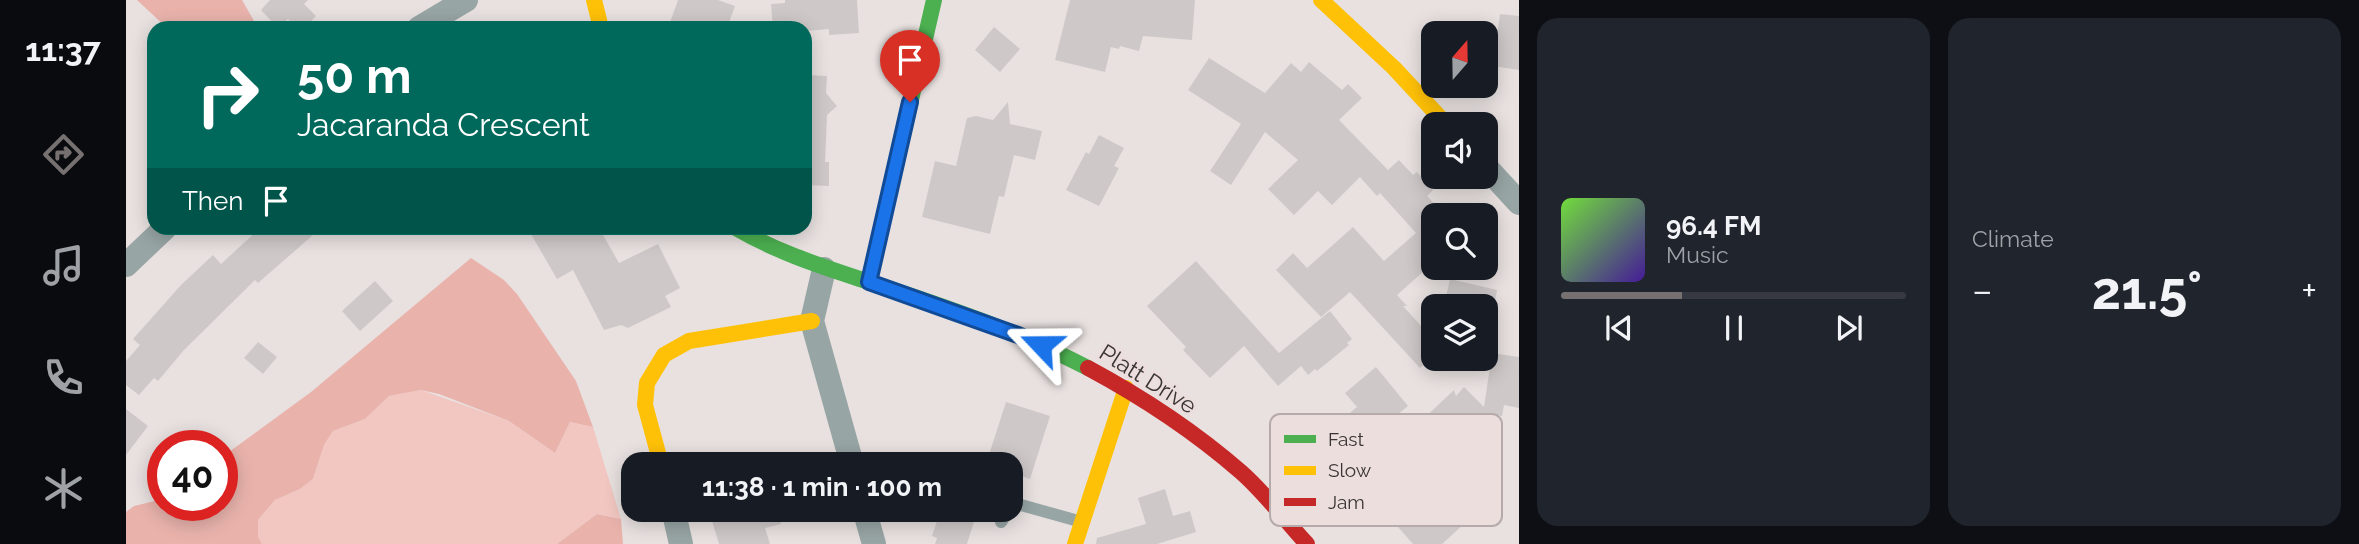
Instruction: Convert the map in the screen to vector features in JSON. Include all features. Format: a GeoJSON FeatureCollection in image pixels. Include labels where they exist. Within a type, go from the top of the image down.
{"type":"FeatureCollection","features":[{"type":"Feature","properties":{"kind":"street"},"geometry":{"type":"LineString","coordinates":[[431,21],[466,0]]}},
{"type":"Feature","properties":{"kind":"street"},"geometry":{"type":"LineString","coordinates":[[594,0],[599,21]]}},
{"type":"Feature","properties":{"kind":"street"},"geometry":{"type":"LineString","coordinates":[[869,282],[934,0]]}},
{"type":"Feature","properties":{"kind":"street"},"geometry":{"type":"LineString","coordinates":[[1321,0],[1394,68],[1435,112]]}},
{"type":"Feature","properties":{"kind":"street"},"geometry":{"type":"LineString","coordinates":[[1498,180],[1519,203]]}},
{"type":"Feature","properties":{"kind":"street"},"geometry":{"type":"LineString","coordinates":[[126,265],[158,235]]}},
{"type":"Feature","properties":{"kind":"street","name":"Platt Drive"},"geometry":{"type":"LineString","coordinates":[[748,235],[824,269],[869,282],[1018,335],[1085,366],[1126,388],[1200,440],[1242,473],[1270,504]]}},
{"type":"Feature","properties":{"kind":"street"},"geometry":{"type":"LineString","coordinates":[[824,269],[812,321],[849,452]]}},
{"type":"Feature","properties":{"kind":"street"},"geometry":{"type":"LineString","coordinates":[[658,452],[645,405],[648,383],[664,355],[689,341],[812,321]]}},
{"type":"Feature","properties":{"kind":"street"},"geometry":{"type":"LineString","coordinates":[[1075,544],[1126,388]]}},
{"type":"Feature","properties":{"kind":"street"},"geometry":{"type":"LineString","coordinates":[[676,522],[681,544]]}},
{"type":"Feature","properties":{"kind":"street"},"geometry":{"type":"LineString","coordinates":[[868,522],[874,544]]}},
{"type":"Feature","properties":{"kind":"street","name":"Platt Drive"},"geometry":{"type":"LineString","coordinates":[[1291,526],[1307,544]]}},
{"type":"Feature","properties":{"kind":"lane"},"geometry":{"type":"LineString","coordinates":[[1023,506],[1082,522]]}},
{"type":"Feature","properties":{"kind":"shaded area"},"geometry":{"type":"Polygon","coordinates":[[[137,0],[242,0],[254,21],[160,21],[137,0]]]}},
{"type":"Feature","properties":{"kind":"shaded area"},"geometry":{"type":"Polygon","coordinates":[[[471,258],[504,280],[517,294],[576,381],[593,427],[570,422],[555,453],[509,421],[439,394],[421,390],[389,396],[365,419],[333,431],[324,445],[313,479],[300,489],[275,500],[258,520],[258,537],[262,544],[126,544],[126,512],[134,506],[147,503],[147,521],[238,521],[238,445],[311,392],[471,258]]]}},
{"type":"Feature","properties":{"kind":"shaded area"},"geometry":{"type":"Polygon","coordinates":[[[421,390],[509,421],[555,453],[570,422],[593,427],[621,519],[597,514],[557,544],[262,544],[258,537],[258,520],[275,500],[300,489],[313,479],[324,445],[333,431],[365,419],[389,396],[421,390]]]}},
{"type":"Feature","properties":{"kind":"shaded area"},"geometry":{"type":"Polygon","coordinates":[[[597,514],[621,519],[623,544],[557,544],[597,514]]]}},
{"type":"Feature","properties":{"kind":"building"},"geometry":{"type":"Polygon","coordinates":[[[270,0],[308,0],[304,4],[316,16],[311,21],[271,21],[261,10],[270,0]]]}},
{"type":"Feature","properties":{"kind":"building"},"geometry":{"type":"Polygon","coordinates":[[[678,0],[718,0],[735,6],[730,21],[670,21],[678,0]]]}},
{"type":"Feature","properties":{"kind":"building"},"geometry":{"type":"Polygon","coordinates":[[[785,0],[857,0],[859,33],[829,35],[829,29],[812,30],[812,21],[772,21],[771,4],[785,3],[785,0]]]}},
{"type":"Feature","properties":{"kind":"building"},"geometry":{"type":"Polygon","coordinates":[[[1070,0],[1195,0],[1192,40],[1143,36],[1139,51],[1120,46],[1119,49],[1111,47],[1105,72],[1055,60],[1070,0]]]}},
{"type":"Feature","properties":{"kind":"building"},"geometry":{"type":"Polygon","coordinates":[[[1500,14],[1519,16],[1519,70],[1498,67],[1500,14]]]}},
{"type":"Feature","properties":{"kind":"building"},"geometry":{"type":"Polygon","coordinates":[[[994,27],[1020,49],[1000,72],[975,50],[994,27]]]}},
{"type":"Feature","properties":{"kind":"building"},"geometry":{"type":"Polygon","coordinates":[[[1209,58],[1265,93],[1291,63],[1301,72],[1309,62],[1342,90],[1348,84],[1362,98],[1339,120],[1388,170],[1399,160],[1413,175],[1417,172],[1421,176],[1421,189],[1433,190],[1427,196],[1434,203],[1421,203],[1421,274],[1397,295],[1421,326],[1420,368],[1350,292],[1321,317],[1276,270],[1293,253],[1307,268],[1353,227],[1384,261],[1416,233],[1380,193],[1377,196],[1360,177],[1332,205],[1318,191],[1294,215],[1268,189],[1298,160],[1265,132],[1231,185],[1210,171],[1241,124],[1188,90],[1209,58]]]}},
{"type":"Feature","properties":{"kind":"building"},"geometry":{"type":"Polygon","coordinates":[[[812,75],[827,76],[826,93],[837,106],[827,115],[825,162],[829,162],[829,186],[812,185],[812,75]]]}},
{"type":"Feature","properties":{"kind":"building"},"geometry":{"type":"Polygon","coordinates":[[[1008,102],[1010,124],[1042,131],[1035,160],[1014,155],[1004,197],[999,196],[990,234],[922,217],[935,161],[956,166],[967,118],[976,116],[993,120],[1008,102]]]}},
{"type":"Feature","properties":{"kind":"building"},"geometry":{"type":"Polygon","coordinates":[[[1099,135],[1124,148],[1114,166],[1119,168],[1099,206],[1066,190],[1086,152],[1089,154],[1099,135]]]}},
{"type":"Feature","properties":{"kind":"building"},"geometry":{"type":"Polygon","coordinates":[[[252,235],[313,235],[258,283],[255,280],[184,350],[158,381],[154,378],[139,395],[126,385],[126,361],[140,345],[133,339],[181,285],[213,255],[221,264],[252,235]]]}},
{"type":"Feature","properties":{"kind":"building"},"geometry":{"type":"Polygon","coordinates":[[[532,235],[603,235],[619,263],[658,244],[680,288],[665,296],[671,307],[628,328],[621,325],[604,330],[573,270],[557,279],[532,235]]]}},
{"type":"Feature","properties":{"kind":"building"},"geometry":{"type":"Polygon","coordinates":[[[1196,261],[1279,353],[1330,311],[1352,339],[1347,343],[1349,345],[1317,371],[1315,369],[1308,375],[1301,366],[1278,386],[1244,346],[1210,378],[1183,350],[1186,347],[1147,306],[1196,261]]]}},
{"type":"Feature","properties":{"kind":"building"},"geometry":{"type":"Polygon","coordinates":[[[1450,280],[1497,290],[1496,294],[1447,294],[1450,280]]]}},
{"type":"Feature","properties":{"kind":"building"},"geometry":{"type":"Polygon","coordinates":[[[375,281],[393,301],[360,331],[342,311],[375,281]]]}},
{"type":"Feature","properties":{"kind":"building"},"geometry":{"type":"Polygon","coordinates":[[[258,342],[277,357],[263,374],[244,358],[258,342]]]}},
{"type":"Feature","properties":{"kind":"building"},"geometry":{"type":"Polygon","coordinates":[[[1498,354],[1519,357],[1519,408],[1504,405],[1502,416],[1483,413],[1428,414],[1454,390],[1456,396],[1464,387],[1484,407],[1489,371],[1498,371],[1498,354]]]}},
{"type":"Feature","properties":{"kind":"building"},"geometry":{"type":"Polygon","coordinates":[[[1376,367],[1408,406],[1398,414],[1349,414],[1357,407],[1345,393],[1376,367]]]}},
{"type":"Feature","properties":{"kind":"building"},"geometry":{"type":"Polygon","coordinates":[[[1006,402],[1050,416],[1030,479],[1023,477],[1023,452],[990,452],[1006,402]]]}},
{"type":"Feature","properties":{"kind":"building"},"geometry":{"type":"Polygon","coordinates":[[[126,409],[148,426],[126,455],[126,409]]]}},
{"type":"Feature","properties":{"kind":"building"},"geometry":{"type":"Polygon","coordinates":[[[1165,489],[1173,516],[1190,511],[1196,532],[1157,544],[1096,544],[1097,538],[1146,524],[1138,498],[1165,489]]]}},
{"type":"Feature","properties":{"kind":"building"},"geometry":{"type":"Polygon","coordinates":[[[712,522],[780,522],[781,524],[765,528],[770,544],[719,544],[712,522]]]}},
{"type":"Feature","properties":{"kind":"building"},"geometry":{"type":"Polygon","coordinates":[[[937,522],[974,522],[967,544],[935,544],[937,538],[932,536],[937,522]]]}},
{"type":"Feature","properties":{"kind":"building"},"geometry":{"type":"Polygon","coordinates":[[[1397,526],[1462,526],[1442,544],[1413,544],[1397,526]]]}},
{"type":"Feature","properties":{"kind":"traffic: fast"},"geometry":{"type":"LineString","coordinates":[[869,282],[934,0]]}},
{"type":"Feature","properties":{"kind":"traffic: fast"},"geometry":{"type":"LineString","coordinates":[[750,235],[801,259],[1008,331],[1088,368]]}},
{"type":"Feature","properties":{"kind":"traffic: slow"},"geometry":{"type":"LineString","coordinates":[[594,0],[599,21]]}},
{"type":"Feature","properties":{"kind":"traffic: slow"},"geometry":{"type":"LineString","coordinates":[[1321,0],[1394,68],[1435,112]]}},
{"type":"Feature","properties":{"kind":"traffic: slow"},"geometry":{"type":"LineString","coordinates":[[658,452],[645,405],[647,383],[664,355],[689,341],[812,321]]}},
{"type":"Feature","properties":{"kind":"traffic: slow"},"geometry":{"type":"LineString","coordinates":[[1075,544],[1126,388]]}},
{"type":"Feature","properties":{"kind":"traffic: jam"},"geometry":{"type":"LineString","coordinates":[[1088,368],[1168,416],[1205,443],[1241,472],[1270,502]]}},
{"type":"Feature","properties":{"kind":"traffic: jam"},"geometry":{"type":"LineString","coordinates":[[1291,526],[1307,544]]}},
{"type":"Feature","properties":{"kind":"route"},"geometry":{"type":"LineString","coordinates":[[910,102],[869,282],[1041,345]]}}]}
